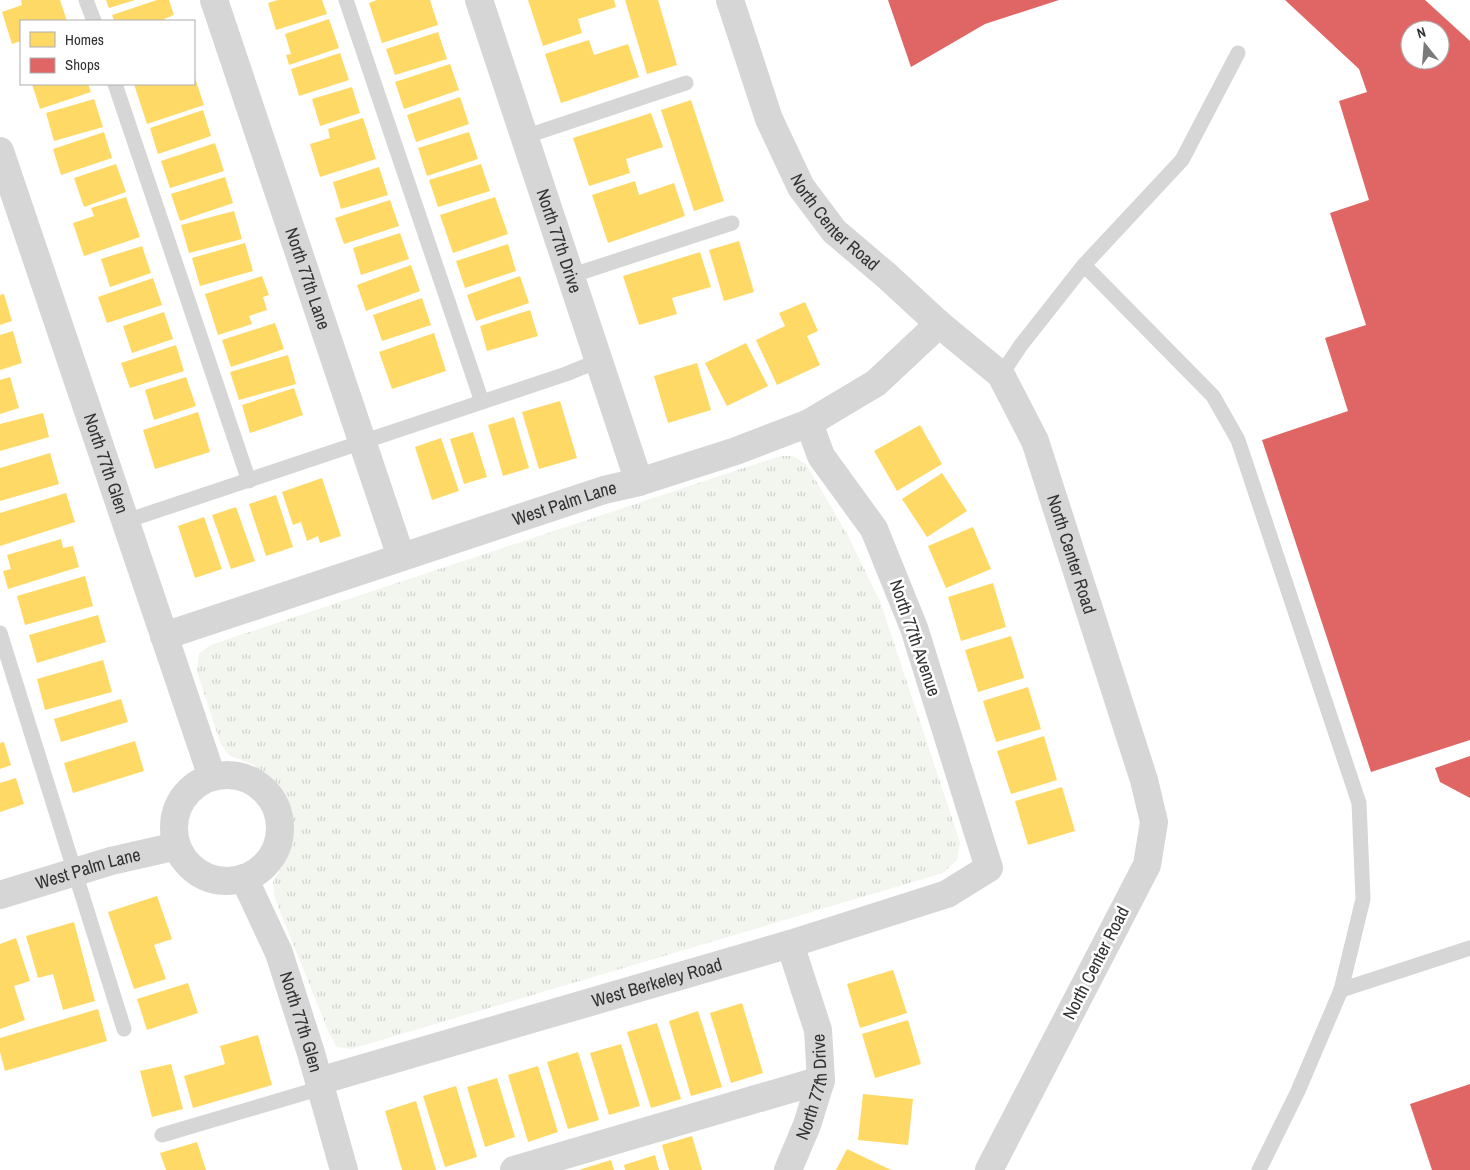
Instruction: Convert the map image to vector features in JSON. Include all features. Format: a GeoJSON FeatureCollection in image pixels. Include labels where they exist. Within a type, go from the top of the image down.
{"type":"FeatureCollection","features":[{"type":"Feature","properties":{"kind":"street","name":"North 77th Lane"},"geometry":{"type":"LineString","coordinates":[[214,0],[401,557]]}},
{"type":"Feature","properties":{"kind":"street","name":"North 77th Drive"},"geometry":{"type":"LineString","coordinates":[[479,0],[639,482]]}},
{"type":"Feature","properties":{"kind":"street","name":"North Center Road"},"geometry":{"type":"LineString","coordinates":[[730,0],[768,119],[801,187],[834,231],[1001,375],[1036,441],[1144,780],[1154,822],[1147,865],[989,1170]]}},
{"type":"Feature","properties":{"kind":"street","name":"North 77th Glen"},"geometry":{"type":"LineString","coordinates":[[0,151],[212,777]]}},
{"type":"Feature","properties":{"kind":"street","name":"West Palm Lane"},"geometry":{"type":"LineString","coordinates":[[164,636],[604,490],[639,482],[736,451],[809,423],[876,383],[940,324]]}},
{"type":"Feature","properties":{"kind":"street","name":"North 77th Avenue"},"geometry":{"type":"LineString","coordinates":[[809,423],[821,456],[874,530],[914,628],[989,868]]}},
{"type":"Feature","properties":{"kind":"street"},"geometry":{"type":"LineString","coordinates":[[227,775],[252,781],[262,788],[272,800],[277,812],[280,826],[276,847],[260,869],[244,878],[228,880],[211,878],[197,871],[185,860],[177,846],[174,829],[176,812],[180,804],[197,784],[212,777],[227,775]]}},
{"type":"Feature","properties":{"kind":"street","name":"West Palm Lane"},"geometry":{"type":"LineString","coordinates":[[0,895],[111,861],[177,846]]}},
{"type":"Feature","properties":{"kind":"street","name":"West Berkeley Road"},"geometry":{"type":"LineString","coordinates":[[320,1084],[790,944],[946,894],[989,868]]}},
{"type":"Feature","properties":{"kind":"street","name":"North 77th Glen"},"geometry":{"type":"LineString","coordinates":[[244,878],[279,953],[320,1084],[344,1170]]}},
{"type":"Feature","properties":{"kind":"street","name":"North 77th Drive"},"geometry":{"type":"LineString","coordinates":[[788,1170],[807,1125],[821,1080],[818,1030],[790,944]]}},
{"type":"Feature","properties":{"kind":"street"},"geometry":{"type":"LineString","coordinates":[[514,1170],[821,1080]]}},
{"type":"Feature","properties":{"kind":"lane"},"geometry":{"type":"LineString","coordinates":[[86,0],[94,20]]}},
{"type":"Feature","properties":{"kind":"lane"},"geometry":{"type":"LineString","coordinates":[[346,0],[482,402]]}},
{"type":"Feature","properties":{"kind":"lane"},"geometry":{"type":"LineString","coordinates":[[1001,375],[1020,345],[1084,265],[1182,160],[1238,53]]}},
{"type":"Feature","properties":{"kind":"lane"},"geometry":{"type":"LineString","coordinates":[[524,137],[686,83]]}},
{"type":"Feature","properties":{"kind":"lane"},"geometry":{"type":"LineString","coordinates":[[115,85],[249,481]]}},
{"type":"Feature","properties":{"kind":"lane"},"geometry":{"type":"LineString","coordinates":[[570,276],[732,223]]}},
{"type":"Feature","properties":{"kind":"lane"},"geometry":{"type":"LineString","coordinates":[[1084,265],[1214,396],[1238,440],[1359,802],[1362,899],[1341,990],[1298,1090],[1260,1170]]}},
{"type":"Feature","properties":{"kind":"lane"},"geometry":{"type":"LineString","coordinates":[[126,521],[566,374],[598,361]]}},
{"type":"Feature","properties":{"kind":"lane"},"geometry":{"type":"LineString","coordinates":[[0,633],[124,1029]]}},
{"type":"Feature","properties":{"kind":"lane"},"geometry":{"type":"LineString","coordinates":[[1341,990],[1470,948]]}},
{"type":"Feature","properties":{"kind":"lane"},"geometry":{"type":"LineString","coordinates":[[162,1135],[320,1084]]}},
{"type":"Feature","properties":{"kind":"green space"},"geometry":{"type":"Polygon","coordinates":[[[780,456],[793,456],[806,464],[847,534],[880,601],[960,842],[957,860],[943,873],[351,1049],[337,1047],[329,1033],[275,899],[273,882],[281,868],[287,850],[290,828],[285,801],[271,781],[252,764],[230,756],[221,745],[197,672],[199,654],[210,645],[780,456]]]}},
{"type":"Feature","properties":{"kind":"building: Homes"},"geometry":{"type":"Polygon","coordinates":[[[21,0],[60,0],[67,20],[20,20],[20,41],[12,44],[2,12],[22,5],[21,0]]]}},
{"type":"Feature","properties":{"kind":"building: Homes"},"geometry":{"type":"Polygon","coordinates":[[[106,0],[135,0],[109,8],[106,0]]]}},
{"type":"Feature","properties":{"kind":"building: Homes"},"geometry":{"type":"Polygon","coordinates":[[[157,0],[169,0],[174,15],[164,20],[114,20],[112,15],[157,0]]]}},
{"type":"Feature","properties":{"kind":"building: Homes"},"geometry":{"type":"Polygon","coordinates":[[[278,0],[322,0],[327,14],[276,30],[268,3],[278,0]]]}},
{"type":"Feature","properties":{"kind":"building: Homes"},"geometry":{"type":"Polygon","coordinates":[[[377,0],[430,0],[438,25],[382,43],[369,3],[377,0]]]}},
{"type":"Feature","properties":{"kind":"building: Homes"},"geometry":{"type":"Polygon","coordinates":[[[528,0],[614,0],[616,7],[578,19],[582,33],[543,46],[528,0]]]}},
{"type":"Feature","properties":{"kind":"building: Homes"},"geometry":{"type":"Polygon","coordinates":[[[625,0],[658,0],[677,65],[647,74],[625,0]]]}},
{"type":"Feature","properties":{"kind":"building: Homes"},"geometry":{"type":"Polygon","coordinates":[[[329,19],[339,48],[289,65],[286,55],[291,54],[285,34],[329,19]]]}},
{"type":"Feature","properties":{"kind":"building: Homes"},"geometry":{"type":"Polygon","coordinates":[[[438,32],[447,59],[395,75],[386,49],[438,32]]]}},
{"type":"Feature","properties":{"kind":"building: Homes"},"geometry":{"type":"Polygon","coordinates":[[[589,40],[594,55],[628,44],[639,77],[561,103],[545,54],[589,40]]]}},
{"type":"Feature","properties":{"kind":"building: Homes"},"geometry":{"type":"Polygon","coordinates":[[[340,53],[349,80],[299,96],[291,69],[340,53]]]}},
{"type":"Feature","properties":{"kind":"building: Homes"},"geometry":{"type":"Polygon","coordinates":[[[450,64],[459,90],[404,109],[395,82],[450,64]]]}},
{"type":"Feature","properties":{"kind":"building: Homes"},"geometry":{"type":"Polygon","coordinates":[[[195,78],[204,105],[147,124],[134,85],[195,85],[195,78]]]}},
{"type":"Feature","properties":{"kind":"building: Homes"},"geometry":{"type":"Polygon","coordinates":[[[32,85],[88,85],[91,92],[40,109],[32,85]]]}},
{"type":"Feature","properties":{"kind":"building: Homes"},"geometry":{"type":"Polygon","coordinates":[[[352,87],[360,113],[320,126],[312,99],[352,87]]]}},
{"type":"Feature","properties":{"kind":"building: Homes"},"geometry":{"type":"Polygon","coordinates":[[[460,97],[469,124],[416,142],[407,115],[460,97]]]}},
{"type":"Feature","properties":{"kind":"building: Homes"},"geometry":{"type":"Polygon","coordinates":[[[94,99],[103,127],[54,141],[46,113],[94,99]]]}},
{"type":"Feature","properties":{"kind":"building: Homes"},"geometry":{"type":"Polygon","coordinates":[[[691,100],[724,201],[694,211],[661,110],[691,100]]]}},
{"type":"Feature","properties":{"kind":"building: Homes"},"geometry":{"type":"Polygon","coordinates":[[[203,110],[211,136],[158,154],[150,128],[203,110]]]}},
{"type":"Feature","properties":{"kind":"building: Homes"},"geometry":{"type":"Polygon","coordinates":[[[651,113],[663,147],[626,159],[630,173],[589,186],[573,138],[651,113]]]}},
{"type":"Feature","properties":{"kind":"building: Homes"},"geometry":{"type":"Polygon","coordinates":[[[363,118],[376,159],[320,177],[310,144],[330,138],[328,129],[363,118]]]}},
{"type":"Feature","properties":{"kind":"building: Homes"},"geometry":{"type":"Polygon","coordinates":[[[104,132],[112,158],[61,175],[53,149],[104,132]]]}},
{"type":"Feature","properties":{"kind":"building: Homes"},"geometry":{"type":"Polygon","coordinates":[[[469,132],[478,159],[427,176],[418,148],[469,132]]]}},
{"type":"Feature","properties":{"kind":"building: Homes"},"geometry":{"type":"Polygon","coordinates":[[[215,143],[224,171],[170,188],[161,161],[215,143]]]}},
{"type":"Feature","properties":{"kind":"building: Homes"},"geometry":{"type":"Polygon","coordinates":[[[116,164],[126,192],[84,207],[74,178],[116,164]]]}},
{"type":"Feature","properties":{"kind":"building: Homes"},"geometry":{"type":"Polygon","coordinates":[[[481,164],[490,191],[438,207],[429,180],[481,164]]]}},
{"type":"Feature","properties":{"kind":"building: Homes"},"geometry":{"type":"Polygon","coordinates":[[[379,167],[388,195],[341,209],[333,182],[379,167]]]}},
{"type":"Feature","properties":{"kind":"building: Homes"},"geometry":{"type":"Polygon","coordinates":[[[225,177],[233,203],[180,221],[171,194],[225,177]]]}},
{"type":"Feature","properties":{"kind":"building: Homes"},"geometry":{"type":"Polygon","coordinates":[[[635,181],[639,195],[674,183],[685,216],[608,243],[592,195],[635,181]]]}},
{"type":"Feature","properties":{"kind":"building: Homes"},"geometry":{"type":"Polygon","coordinates":[[[126,197],[140,237],[84,256],[73,223],[94,216],[91,208],[126,197]]]}},
{"type":"Feature","properties":{"kind":"building: Homes"},"geometry":{"type":"Polygon","coordinates":[[[495,197],[508,234],[453,253],[440,215],[495,197]]]}},
{"type":"Feature","properties":{"kind":"building: Homes"},"geometry":{"type":"Polygon","coordinates":[[[390,200],[399,226],[344,244],[335,218],[390,200]]]}},
{"type":"Feature","properties":{"kind":"building: Homes"},"geometry":{"type":"Polygon","coordinates":[[[234,211],[242,239],[189,253],[181,225],[234,211]]]}},
{"type":"Feature","properties":{"kind":"building: Homes"},"geometry":{"type":"Polygon","coordinates":[[[400,233],[409,259],[361,275],[353,248],[400,233]]]}},
{"type":"Feature","properties":{"kind":"building: Homes"},"geometry":{"type":"Polygon","coordinates":[[[739,241],[754,292],[724,301],[709,250],[739,241]]]}},
{"type":"Feature","properties":{"kind":"building: Homes"},"geometry":{"type":"Polygon","coordinates":[[[245,243],[253,271],[200,286],[192,258],[245,243]]]}},
{"type":"Feature","properties":{"kind":"building: Homes"},"geometry":{"type":"Polygon","coordinates":[[[508,244],[516,271],[465,288],[456,261],[508,244]]]}},
{"type":"Feature","properties":{"kind":"building: Homes"},"geometry":{"type":"Polygon","coordinates":[[[142,246],[151,273],[110,287],[101,259],[142,246]]]}},
{"type":"Feature","properties":{"kind":"building: Homes"},"geometry":{"type":"Polygon","coordinates":[[[700,252],[711,287],[672,298],[677,314],[639,325],[623,276],[700,252]]]}},
{"type":"Feature","properties":{"kind":"building: Homes"},"geometry":{"type":"Polygon","coordinates":[[[411,265],[420,291],[366,311],[357,285],[411,265]]]}},
{"type":"Feature","properties":{"kind":"building: Homes"},"geometry":{"type":"Polygon","coordinates":[[[262,276],[269,295],[263,297],[267,310],[249,316],[252,324],[218,335],[205,294],[262,276]]]}},
{"type":"Feature","properties":{"kind":"building: Homes"},"geometry":{"type":"Polygon","coordinates":[[[520,276],[529,303],[476,321],[467,295],[520,276]]]}},
{"type":"Feature","properties":{"kind":"building: Homes"},"geometry":{"type":"Polygon","coordinates":[[[153,278],[162,305],[107,323],[98,297],[153,278]]]}},
{"type":"Feature","properties":{"kind":"building: Homes"},"geometry":{"type":"Polygon","coordinates":[[[4,294],[12,321],[0,325],[0,295],[4,294]]]}},
{"type":"Feature","properties":{"kind":"building: Homes"},"geometry":{"type":"Polygon","coordinates":[[[422,298],[431,325],[382,341],[373,315],[422,298]]]}},
{"type":"Feature","properties":{"kind":"building: Homes"},"geometry":{"type":"Polygon","coordinates":[[[805,302],[818,331],[807,336],[820,365],[777,385],[756,340],[785,326],[779,313],[805,302]]]}},
{"type":"Feature","properties":{"kind":"building: Homes"},"geometry":{"type":"Polygon","coordinates":[[[530,310],[538,336],[487,351],[480,326],[530,310]]]}},
{"type":"Feature","properties":{"kind":"building: Homes"},"geometry":{"type":"Polygon","coordinates":[[[164,312],[173,339],[132,353],[123,326],[164,312]]]}},
{"type":"Feature","properties":{"kind":"building: Homes"},"geometry":{"type":"Polygon","coordinates":[[[275,323],[284,349],[231,367],[222,340],[275,323]]]}},
{"type":"Feature","properties":{"kind":"building: Homes"},"geometry":{"type":"Polygon","coordinates":[[[13,331],[22,363],[0,370],[0,335],[13,331]]]}},
{"type":"Feature","properties":{"kind":"building: Homes"},"geometry":{"type":"Polygon","coordinates":[[[434,333],[446,371],[392,389],[379,352],[434,333]]]}},
{"type":"Feature","properties":{"kind":"building: Homes"},"geometry":{"type":"Polygon","coordinates":[[[746,343],[768,386],[727,406],[705,363],[746,343]]]}},
{"type":"Feature","properties":{"kind":"building: Homes"},"geometry":{"type":"Polygon","coordinates":[[[176,345],[184,371],[130,388],[121,363],[176,345]]]}},
{"type":"Feature","properties":{"kind":"building: Homes"},"geometry":{"type":"Polygon","coordinates":[[[288,355],[296,384],[239,400],[230,372],[288,355]]]}},
{"type":"Feature","properties":{"kind":"building: Homes"},"geometry":{"type":"Polygon","coordinates":[[[697,363],[711,410],[668,423],[654,376],[697,363]]]}},
{"type":"Feature","properties":{"kind":"building: Homes"},"geometry":{"type":"Polygon","coordinates":[[[10,377],[19,408],[0,414],[0,380],[10,377]]]}},
{"type":"Feature","properties":{"kind":"building: Homes"},"geometry":{"type":"Polygon","coordinates":[[[186,377],[196,406],[154,420],[145,390],[186,377]]]}},
{"type":"Feature","properties":{"kind":"building: Homes"},"geometry":{"type":"Polygon","coordinates":[[[294,388],[303,415],[250,433],[242,405],[294,388]]]}},
{"type":"Feature","properties":{"kind":"building: Homes"},"geometry":{"type":"Polygon","coordinates":[[[560,401],[577,458],[539,469],[522,412],[560,401]]]}},
{"type":"Feature","properties":{"kind":"building: Homes"},"geometry":{"type":"Polygon","coordinates":[[[198,412],[210,452],[155,469],[143,430],[198,412]]]}},
{"type":"Feature","properties":{"kind":"building: Homes"},"geometry":{"type":"Polygon","coordinates":[[[43,413],[49,437],[0,451],[0,424],[43,413]]]}},
{"type":"Feature","properties":{"kind":"building: Homes"},"geometry":{"type":"Polygon","coordinates":[[[514,417],[529,468],[503,476],[488,425],[514,417]]]}},
{"type":"Feature","properties":{"kind":"building: Homes"},"geometry":{"type":"Polygon","coordinates":[[[920,425],[942,464],[897,491],[874,451],[920,425]]]}},
{"type":"Feature","properties":{"kind":"building: Homes"},"geometry":{"type":"Polygon","coordinates":[[[473,432],[487,477],[464,484],[450,439],[473,432]]]}},
{"type":"Feature","properties":{"kind":"building: Homes"},"geometry":{"type":"Polygon","coordinates":[[[441,438],[459,491],[432,500],[415,447],[441,438]]]}},
{"type":"Feature","properties":{"kind":"building: Homes"},"geometry":{"type":"Polygon","coordinates":[[[50,453],[59,484],[0,501],[0,468],[50,453]]]}},
{"type":"Feature","properties":{"kind":"building: Homes"},"geometry":{"type":"Polygon","coordinates":[[[942,473],[967,511],[927,537],[902,499],[942,473]]]}},
{"type":"Feature","properties":{"kind":"building: Homes"},"geometry":{"type":"Polygon","coordinates":[[[322,478],[341,536],[320,543],[318,536],[307,541],[301,522],[293,525],[282,492],[322,478]]]}},
{"type":"Feature","properties":{"kind":"building: Homes"},"geometry":{"type":"Polygon","coordinates":[[[66,493],[75,522],[0,546],[0,513],[66,493]]]}},
{"type":"Feature","properties":{"kind":"building: Homes"},"geometry":{"type":"Polygon","coordinates":[[[276,495],[293,547],[266,556],[249,504],[276,495]]]}},
{"type":"Feature","properties":{"kind":"building: Homes"},"geometry":{"type":"Polygon","coordinates":[[[236,507],[255,561],[231,569],[212,515],[236,507]]]}},
{"type":"Feature","properties":{"kind":"building: Homes"},"geometry":{"type":"Polygon","coordinates":[[[204,517],[222,569],[195,578],[178,526],[204,517]]]}},
{"type":"Feature","properties":{"kind":"building: Homes"},"geometry":{"type":"Polygon","coordinates":[[[973,527],[991,569],[946,588],[928,546],[973,527]]]}},
{"type":"Feature","properties":{"kind":"building: Homes"},"geometry":{"type":"Polygon","coordinates":[[[61,539],[63,548],[73,546],[79,567],[8,589],[3,571],[11,569],[7,555],[61,539]]]}},
{"type":"Feature","properties":{"kind":"building: Homes"},"geometry":{"type":"Polygon","coordinates":[[[85,576],[93,606],[25,625],[17,596],[85,576]]]}},
{"type":"Feature","properties":{"kind":"building: Homes"},"geometry":{"type":"Polygon","coordinates":[[[993,583],[1006,627],[961,641],[948,597],[993,583]]]}},
{"type":"Feature","properties":{"kind":"building: Homes"},"geometry":{"type":"Polygon","coordinates":[[[98,615],[106,642],[37,663],[29,635],[98,615]]]}},
{"type":"Feature","properties":{"kind":"building: Homes"},"geometry":{"type":"Polygon","coordinates":[[[1011,636],[1024,678],[978,692],[965,650],[1011,636]]]}},
{"type":"Feature","properties":{"kind":"building: Homes"},"geometry":{"type":"Polygon","coordinates":[[[103,660],[112,692],[45,710],[37,679],[103,660]]]}},
{"type":"Feature","properties":{"kind":"building: Homes"},"geometry":{"type":"Polygon","coordinates":[[[1028,687],[1041,729],[996,742],[983,701],[1028,687]]]}},
{"type":"Feature","properties":{"kind":"building: Homes"},"geometry":{"type":"Polygon","coordinates":[[[121,699],[128,722],[61,742],[54,719],[121,699]]]}},
{"type":"Feature","properties":{"kind":"building: Homes"},"geometry":{"type":"Polygon","coordinates":[[[1044,736],[1057,780],[1011,794],[997,751],[1044,736]]]}},
{"type":"Feature","properties":{"kind":"building: Homes"},"geometry":{"type":"Polygon","coordinates":[[[135,741],[144,771],[73,793],[64,763],[135,741]]]}},
{"type":"Feature","properties":{"kind":"building: Homes"},"geometry":{"type":"Polygon","coordinates":[[[4,742],[11,765],[0,769],[0,743],[4,742]]]}},
{"type":"Feature","properties":{"kind":"building: Homes"},"geometry":{"type":"Polygon","coordinates":[[[16,778],[24,804],[0,812],[0,783],[16,778]]]}},
{"type":"Feature","properties":{"kind":"building: Homes"},"geometry":{"type":"Polygon","coordinates":[[[1062,787],[1075,831],[1028,845],[1015,801],[1062,787]]]}},
{"type":"Feature","properties":{"kind":"building: Homes"},"geometry":{"type":"Polygon","coordinates":[[[157,896],[172,939],[154,945],[166,979],[134,989],[108,912],[157,896]]]}},
{"type":"Feature","properties":{"kind":"building: Homes"},"geometry":{"type":"Polygon","coordinates":[[[74,922],[95,1001],[63,1010],[53,974],[38,978],[26,936],[74,922]]]}},
{"type":"Feature","properties":{"kind":"building: Homes"},"geometry":{"type":"Polygon","coordinates":[[[16,938],[30,981],[14,986],[25,1020],[0,1029],[0,944],[16,938]]]}},
{"type":"Feature","properties":{"kind":"building: Homes"},"geometry":{"type":"Polygon","coordinates":[[[893,970],[907,1013],[860,1028],[847,984],[893,970]]]}},
{"type":"Feature","properties":{"kind":"building: Homes"},"geometry":{"type":"Polygon","coordinates":[[[188,983],[198,1013],[147,1030],[137,999],[188,983]]]}},
{"type":"Feature","properties":{"kind":"building: Homes"},"geometry":{"type":"Polygon","coordinates":[[[742,1003],[763,1073],[731,1083],[710,1013],[742,1003]]]}},
{"type":"Feature","properties":{"kind":"building: Homes"},"geometry":{"type":"Polygon","coordinates":[[[98,1009],[107,1041],[5,1071],[0,1052],[0,1038],[98,1009]]]}},
{"type":"Feature","properties":{"kind":"building: Homes"},"geometry":{"type":"Polygon","coordinates":[[[698,1011],[722,1087],[691,1096],[669,1021],[698,1011]]]}},
{"type":"Feature","properties":{"kind":"building: Homes"},"geometry":{"type":"Polygon","coordinates":[[[908,1020],[921,1064],[875,1078],[862,1034],[908,1020]]]}},
{"type":"Feature","properties":{"kind":"building: Homes"},"geometry":{"type":"Polygon","coordinates":[[[657,1023],[681,1099],[651,1108],[627,1032],[657,1023]]]}},
{"type":"Feature","properties":{"kind":"building: Homes"},"geometry":{"type":"Polygon","coordinates":[[[258,1035],[272,1085],[193,1108],[184,1076],[225,1064],[220,1046],[258,1035]]]}},
{"type":"Feature","properties":{"kind":"building: Homes"},"geometry":{"type":"Polygon","coordinates":[[[621,1044],[640,1106],[609,1115],[590,1053],[621,1044]]]}},
{"type":"Feature","properties":{"kind":"building: Homes"},"geometry":{"type":"Polygon","coordinates":[[[578,1052],[599,1120],[568,1129],[547,1062],[578,1052]]]}},
{"type":"Feature","properties":{"kind":"building: Homes"},"geometry":{"type":"Polygon","coordinates":[[[171,1064],[183,1109],[152,1117],[140,1071],[171,1064]]]}},
{"type":"Feature","properties":{"kind":"building: Homes"},"geometry":{"type":"Polygon","coordinates":[[[538,1066],[558,1132],[528,1142],[508,1075],[538,1066]]]}},
{"type":"Feature","properties":{"kind":"building: Homes"},"geometry":{"type":"Polygon","coordinates":[[[497,1078],[515,1137],[485,1147],[467,1087],[497,1078]]]}},
{"type":"Feature","properties":{"kind":"building: Homes"},"geometry":{"type":"Polygon","coordinates":[[[456,1086],[477,1157],[445,1167],[423,1096],[456,1086]]]}},
{"type":"Feature","properties":{"kind":"building: Homes"},"geometry":{"type":"Polygon","coordinates":[[[863,1094],[913,1099],[908,1145],[858,1140],[863,1094]]]}},
{"type":"Feature","properties":{"kind":"building: Homes"},"geometry":{"type":"Polygon","coordinates":[[[416,1101],[436,1170],[402,1170],[385,1111],[416,1101]]]}},
{"type":"Feature","properties":{"kind":"building: Homes"},"geometry":{"type":"Polygon","coordinates":[[[692,1136],[702,1170],[669,1170],[662,1145],[692,1136]]]}},
{"type":"Feature","properties":{"kind":"building: Homes"},"geometry":{"type":"Polygon","coordinates":[[[197,1142],[206,1170],[166,1170],[160,1153],[197,1142]]]}},
{"type":"Feature","properties":{"kind":"building: Homes"},"geometry":{"type":"Polygon","coordinates":[[[847,1149],[891,1170],[836,1170],[847,1149]]]}},
{"type":"Feature","properties":{"kind":"building: Homes"},"geometry":{"type":"Polygon","coordinates":[[[655,1155],[659,1170],[625,1170],[624,1165],[655,1155]]]}},
{"type":"Feature","properties":{"kind":"building: Homes"},"geometry":{"type":"Polygon","coordinates":[[[611,1160],[614,1170],[579,1170],[611,1160]]]}},
{"type":"Feature","properties":{"kind":"building: Shops"},"geometry":{"type":"Polygon","coordinates":[[[888,0],[1059,0],[985,24],[911,67],[888,0]]]}},
{"type":"Feature","properties":{"kind":"building: Shops"},"geometry":{"type":"Polygon","coordinates":[[[1285,0],[1425,0],[1447,20],[1400,20],[1400,70],[1450,70],[1450,23],[1470,41],[1470,740],[1371,772],[1262,440],[1348,411],[1325,338],[1366,325],[1330,213],[1369,200],[1339,101],[1367,92],[1359,69],[1285,0]]]}},
{"type":"Feature","properties":{"kind":"building: Shops"},"geometry":{"type":"Polygon","coordinates":[[[1470,756],[1470,798],[1440,782],[1435,768],[1470,756]]]}},
{"type":"Feature","properties":{"kind":"building: Shops"},"geometry":{"type":"Polygon","coordinates":[[[1470,1084],[1470,1170],[1432,1170],[1410,1104],[1470,1084]]]}}]}
